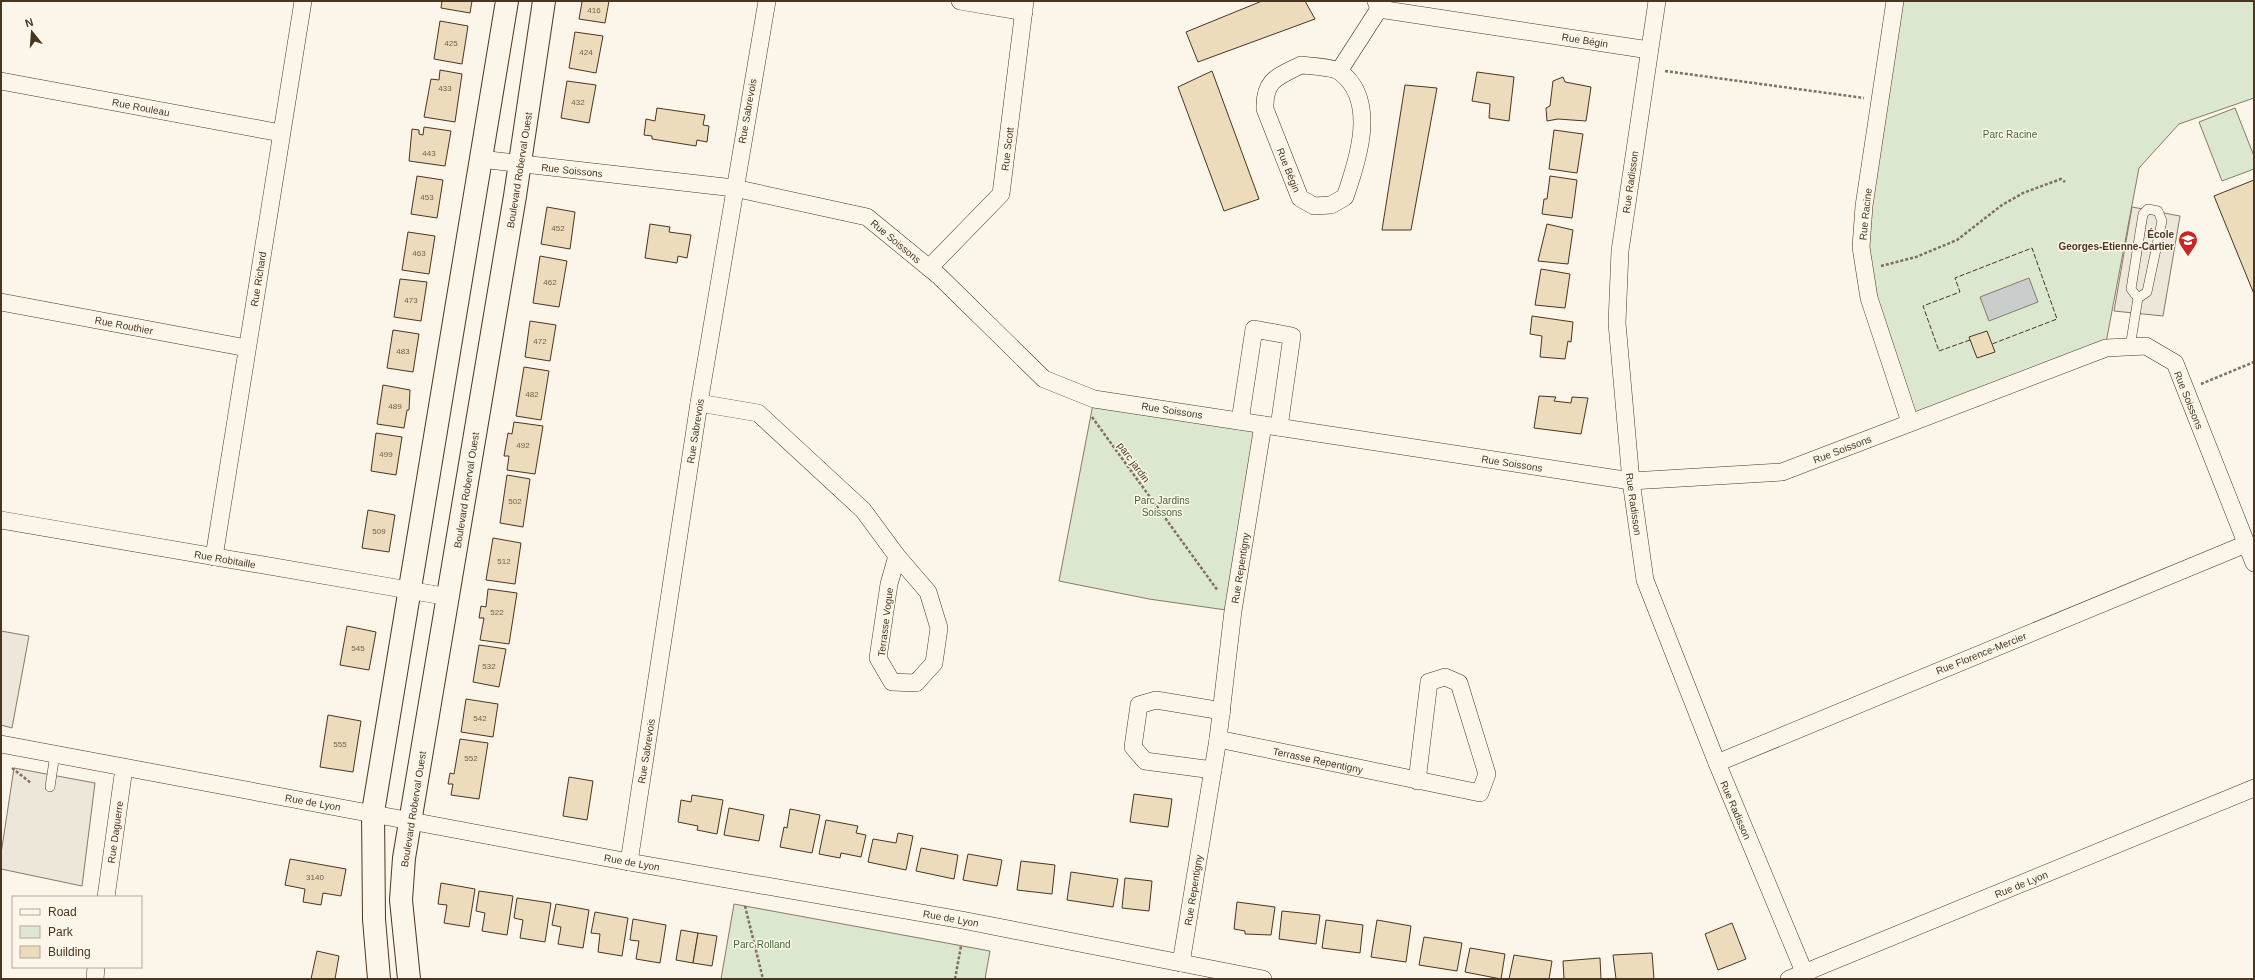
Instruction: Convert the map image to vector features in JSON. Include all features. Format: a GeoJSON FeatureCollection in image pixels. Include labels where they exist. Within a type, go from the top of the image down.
{"type":"FeatureCollection","features":[{"type":"Feature","properties":{"kind":"street","name":"Rue Richard"},"geometry":{"type":"LineString","coordinates":[[214,557],[303,1]]}},
{"type":"Feature","properties":{"kind":"street"},"geometry":{"type":"LineString","coordinates":[[379,979],[374,918],[374,812],[507,1]]}},
{"type":"Feature","properties":{"kind":"street","name":"Boulevard Roberval Ouest"},"geometry":{"type":"LineString","coordinates":[[410,979],[401,900],[410,820],[449,597],[520,164],[544,1]]}},
{"type":"Feature","properties":{"kind":"street","name":"Rue Sabrevois"},"geometry":{"type":"LineString","coordinates":[[630,862],[699,404],[734,188],[767,1]]}},
{"type":"Feature","properties":{"kind":"street"},"geometry":{"type":"LineString","coordinates":[[960,1],[1025,7]]}},
{"type":"Feature","properties":{"kind":"street","name":"Rue Radisson"},"geometry":{"type":"LineString","coordinates":[[1657,1],[1620,250],[1617,323],[1631,481],[1645,580],[1800,977]]}},
{"type":"Feature","properties":{"kind":"street","name":"Rue Racine"},"geometry":{"type":"LineString","coordinates":[[1895,1],[1864,206],[1861,247],[1869,298],[1910,422]]}},
{"type":"Feature","properties":{"kind":"street","name":"Rue Bégin"},"geometry":{"type":"LineString","coordinates":[[1339,71],[1377,5],[1649,50]]}},
{"type":"Feature","properties":{"kind":"street","name":"Rue Scott"},"geometry":{"type":"LineString","coordinates":[[929,268],[1001,194],[1025,7]]}},
{"type":"Feature","properties":{"kind":"street","name":"Rue Bégin"},"geometry":{"type":"LineString","coordinates":[[1301,65],[1339,71],[1354,87],[1362,106],[1358,160],[1345,197],[1331,205],[1314,206],[1300,198],[1265,109],[1264,94],[1273,79],[1301,65]]}},
{"type":"Feature","properties":{"kind":"street","name":"Rue Rouleau"},"geometry":{"type":"LineString","coordinates":[[1,81],[282,133]]}},
{"type":"Feature","properties":{"kind":"street","name":"Rue Soissons"},"geometry":{"type":"LineString","coordinates":[[480,159],[734,188],[867,217],[929,268],[1044,379],[1089,397],[1631,481],[1782,472],[2106,348],[2146,346],[2175,363],[2254,564]]}},
{"type":"Feature","properties":{"kind":"street","name":"Rue Routhier"},"geometry":{"type":"LineString","coordinates":[[1,302],[247,348]]}},
{"type":"Feature","properties":{"kind":"street"},"geometry":{"type":"LineString","coordinates":[[1240,421],[1254,329],[1292,336],[1271,426]]}},
{"type":"Feature","properties":{"kind":"street","name":"Terrasse Vogue"},"geometry":{"type":"LineString","coordinates":[[699,404],[758,413],[863,510],[897,556],[928,592],[939,628],[934,664],[916,683],[892,682],[878,658],[890,584],[897,556]]}},
{"type":"Feature","properties":{"kind":"street","name":"Rue Repentigny"},"geometry":{"type":"LineString","coordinates":[[1181,963],[1218,739],[1233,611],[1271,426]]}},
{"type":"Feature","properties":{"kind":"street","name":"Rue Robitaille"},"geometry":{"type":"LineString","coordinates":[[1,520],[449,597]]}},
{"type":"Feature","properties":{"kind":"street","name":"Rue Florence-Mercier"},"geometry":{"type":"LineString","coordinates":[[1717,763],[2246,544]]}},
{"type":"Feature","properties":{"kind":"street","name":"Terrasse Repentigny"},"geometry":{"type":"LineString","coordinates":[[1218,739],[1480,793],[1487,774],[1459,683],[1446,677],[1429,682],[1417,780]]}},
{"type":"Feature","properties":{"kind":"street"},"geometry":{"type":"LineString","coordinates":[[1213,770],[1145,761],[1133,747],[1139,705],[1156,700],[1222,711]]}},
{"type":"Feature","properties":{"kind":"street","name":"Rue de Lyon"},"geometry":{"type":"LineString","coordinates":[[1,744],[124,768],[374,812],[630,862],[962,920],[1263,979]]}},
{"type":"Feature","properties":{"kind":"street","name":"Rue Daguerre"},"geometry":{"type":"LineString","coordinates":[[106,896],[124,768]]}},
{"type":"Feature","properties":{"kind":"street","name":"Rue de Lyon"},"geometry":{"type":"LineString","coordinates":[[1800,977],[2254,788]]}},
{"type":"Feature","properties":{"kind":"street"},"geometry":{"type":"LineString","coordinates":[[94,979],[96,968]]}},
{"type":"Feature","properties":{"kind":"lane"},"geometry":{"type":"LineString","coordinates":[[2130,347],[2138,298],[2131,288],[2143,214],[2148,209],[2158,211],[2162,221],[2147,292],[2138,298]]}},
{"type":"Feature","properties":{"kind":"lane"},"geometry":{"type":"LineString","coordinates":[[50,787],[55,754]]}},
{"type":"Feature","properties":{"kind":"path"},"geometry":{"type":"LineString","coordinates":[[1649,50],[1666,72],[1880,100]]}},
{"type":"Feature","properties":{"kind":"path"},"geometry":{"type":"LineString","coordinates":[[1864,266],[1883,265],[1916,257],[1958,240],[2002,205],[2018,196],[2060,179],[2065,182]]}},
{"type":"Feature","properties":{"kind":"path"},"geometry":{"type":"LineString","coordinates":[[2186,390],[2254,362]]}},
{"type":"Feature","properties":{"kind":"path","name":"parc jardin"},"geometry":{"type":"LineString","coordinates":[[1089,397],[1087,412],[1233,611]]}},
{"type":"Feature","properties":{"kind":"path"},"geometry":{"type":"LineString","coordinates":[[12,768],[31,783]]}},
{"type":"Feature","properties":{"kind":"path"},"geometry":{"type":"LineString","coordinates":[[745,906],[762,979]]}},
{"type":"Feature","properties":{"kind":"path"},"geometry":{"type":"LineString","coordinates":[[955,979],[961,946]]}},
{"type":"Feature","properties":{"kind":"green space","name":"Parc Racine"},"geometry":{"type":"Polygon","coordinates":[[[1895,1],[2254,1],[2254,98],[2179,124],[2139,168],[2105,348],[1910,422],[1864,266],[1895,1]]]}},
{"type":"Feature","properties":{"kind":"green space"},"geometry":{"type":"Polygon","coordinates":[[[2235,108],[2254,156],[2254,169],[2222,181],[2199,122],[2235,108]]]}},
{"type":"Feature","properties":{"kind":"green space","name":"Parc Jardins Soissons"},"geometry":{"type":"Polygon","coordinates":[[[1094,399],[1263,425],[1233,611],[1149,599],[1059,581],[1094,399]]]}},
{"type":"Feature","properties":{"kind":"green space","name":"Parc Rolland"},"geometry":{"type":"Polygon","coordinates":[[[734,904],[990,951],[985,979],[721,979],[734,904]]]}},
{"type":"Feature","properties":{"kind":"shaded area"},"geometry":{"type":"Polygon","coordinates":[[[2132,207],[2180,216],[2163,316],[2114,311],[2132,207]]]}},
{"type":"Feature","properties":{"kind":"shaded area"},"geometry":{"type":"Polygon","coordinates":[[[2029,278],[2038,302],[1989,321],[1980,297],[2029,278]]]}},
{"type":"Feature","properties":{"kind":"shaded area"},"geometry":{"type":"Polygon","coordinates":[[[1,631],[29,636],[12,728],[1,725],[1,631]]]}},
{"type":"Feature","properties":{"kind":"shaded area"},"geometry":{"type":"Polygon","coordinates":[[[14,768],[95,783],[82,886],[1,869],[1,854],[14,768]]]}},
{"type":"Feature","properties":{"kind":"building"},"geometry":{"type":"Polygon","coordinates":[[[442,1],[472,1],[470,13],[441,8],[442,1]]]}},
{"type":"Feature","properties":{"kind":"building"},"geometry":{"type":"Polygon","coordinates":[[[580,1],[609,1],[605,23],[579,19],[582,2],[580,1]]]}},
{"type":"Feature","properties":{"kind":"building"},"geometry":{"type":"Polygon","coordinates":[[[1262,1],[1305,1],[1315,19],[1198,62],[1186,32],[1262,1]]]}},
{"type":"Feature","properties":{"kind":"building"},"geometry":{"type":"Polygon","coordinates":[[[440,21],[468,26],[462,64],[434,59],[440,21]]]}},
{"type":"Feature","properties":{"kind":"building"},"geometry":{"type":"Polygon","coordinates":[[[575,32],[603,36],[596,73],[569,68],[575,32]]]}},
{"type":"Feature","properties":{"kind":"building"},"geometry":{"type":"Polygon","coordinates":[[[440,70],[462,74],[455,122],[424,117],[431,79],[439,80],[440,70]]]}},
{"type":"Feature","properties":{"kind":"building"},"geometry":{"type":"Polygon","coordinates":[[[1212,71],[1259,199],[1224,211],[1178,87],[1212,71]]]}},
{"type":"Feature","properties":{"kind":"building"},"geometry":{"type":"Polygon","coordinates":[[[1477,72],[1514,77],[1509,121],[1489,118],[1490,104],[1472,101],[1477,72]]]}},
{"type":"Feature","properties":{"kind":"building"},"geometry":{"type":"Polygon","coordinates":[[[1563,77],[1565,82],[1591,87],[1586,121],[1558,119],[1547,121],[1546,108],[1550,106],[1553,81],[1563,77]]]}},
{"type":"Feature","properties":{"kind":"building"},"geometry":{"type":"Polygon","coordinates":[[[567,81],[596,85],[589,123],[561,118],[567,81]]]}},
{"type":"Feature","properties":{"kind":"building"},"geometry":{"type":"Polygon","coordinates":[[[1405,85],[1437,88],[1411,230],[1382,230],[1405,85]]]}},
{"type":"Feature","properties":{"kind":"building"},"geometry":{"type":"Polygon","coordinates":[[[657,108],[705,115],[703,125],[709,126],[707,142],[697,140],[696,146],[652,139],[652,136],[644,135],[646,119],[655,121],[657,108]]]}},
{"type":"Feature","properties":{"kind":"building"},"geometry":{"type":"Polygon","coordinates":[[[424,127],[451,131],[445,166],[409,161],[412,129],[419,130],[419,134],[423,135],[424,127]]]}},
{"type":"Feature","properties":{"kind":"building"},"geometry":{"type":"Polygon","coordinates":[[[1554,130],[1583,134],[1577,173],[1549,169],[1554,130]]]}},
{"type":"Feature","properties":{"kind":"building"},"geometry":{"type":"Polygon","coordinates":[[[417,176],[443,180],[437,218],[411,214],[417,176]]]}},
{"type":"Feature","properties":{"kind":"building"},"geometry":{"type":"Polygon","coordinates":[[[1550,176],[1577,180],[1572,218],[1542,214],[1544,199],[1547,199],[1550,176]]]}},
{"type":"Feature","properties":{"kind":"building"},"geometry":{"type":"Polygon","coordinates":[[[2254,180],[2254,294],[2214,196],[2254,180]]]}},
{"type":"Feature","properties":{"kind":"building"},"geometry":{"type":"Polygon","coordinates":[[[547,207],[575,212],[570,249],[541,244],[547,207]]]}},
{"type":"Feature","properties":{"kind":"building"},"geometry":{"type":"Polygon","coordinates":[[[650,224],[670,227],[669,232],[691,235],[687,258],[678,256],[677,263],[645,258],[650,224]]]}},
{"type":"Feature","properties":{"kind":"building"},"geometry":{"type":"Polygon","coordinates":[[[1547,224],[1573,230],[1568,264],[1538,261],[1547,224]]]}},
{"type":"Feature","properties":{"kind":"building"},"geometry":{"type":"Polygon","coordinates":[[[408,232],[435,236],[429,274],[402,270],[408,232]]]}},
{"type":"Feature","properties":{"kind":"building"},"geometry":{"type":"Polygon","coordinates":[[[540,256],[567,261],[559,307],[533,303],[540,256]]]}},
{"type":"Feature","properties":{"kind":"building"},"geometry":{"type":"Polygon","coordinates":[[[1541,269],[1570,274],[1565,308],[1535,305],[1541,269]]]}},
{"type":"Feature","properties":{"kind":"building"},"geometry":{"type":"Polygon","coordinates":[[[400,279],[427,282],[421,321],[394,317],[400,279]]]}},
{"type":"Feature","properties":{"kind":"building"},"geometry":{"type":"Polygon","coordinates":[[[1532,316],[1573,322],[1571,342],[1568,341],[1565,359],[1540,357],[1542,336],[1530,334],[1532,316]]]}},
{"type":"Feature","properties":{"kind":"building"},"geometry":{"type":"Polygon","coordinates":[[[530,321],[556,325],[550,361],[525,357],[530,321]]]}},
{"type":"Feature","properties":{"kind":"building"},"geometry":{"type":"Polygon","coordinates":[[[393,330],[419,334],[413,372],[387,368],[393,330]]]}},
{"type":"Feature","properties":{"kind":"building"},"geometry":{"type":"Polygon","coordinates":[[[1987,331],[1995,352],[1977,358],[1969,337],[1987,331]]]}},
{"type":"Feature","properties":{"kind":"building"},"geometry":{"type":"Polygon","coordinates":[[[524,367],[549,371],[541,420],[516,416],[524,367]]]}},
{"type":"Feature","properties":{"kind":"building"},"geometry":{"type":"Polygon","coordinates":[[[383,385],[410,390],[409,410],[407,410],[404,428],[377,424],[383,385]]]}},
{"type":"Feature","properties":{"kind":"building"},"geometry":{"type":"Polygon","coordinates":[[[1539,396],[1556,397],[1554,401],[1571,403],[1572,397],[1588,398],[1581,434],[1534,428],[1539,396]]]}},
{"type":"Feature","properties":{"kind":"building"},"geometry":{"type":"Polygon","coordinates":[[[514,422],[543,426],[535,474],[507,470],[509,456],[504,456],[508,433],[512,434],[514,422]]]}},
{"type":"Feature","properties":{"kind":"building"},"geometry":{"type":"Polygon","coordinates":[[[376,433],[402,437],[396,475],[371,471],[376,433]]]}},
{"type":"Feature","properties":{"kind":"building"},"geometry":{"type":"Polygon","coordinates":[[[507,475],[530,479],[523,527],[500,523],[507,475]]]}},
{"type":"Feature","properties":{"kind":"building"},"geometry":{"type":"Polygon","coordinates":[[[368,510],[395,515],[389,552],[362,548],[368,510]]]}},
{"type":"Feature","properties":{"kind":"building"},"geometry":{"type":"Polygon","coordinates":[[[493,538],[521,543],[515,584],[486,580],[493,538]]]}},
{"type":"Feature","properties":{"kind":"building"},"geometry":{"type":"Polygon","coordinates":[[[488,589],[517,593],[509,644],[480,640],[484,618],[479,618],[481,606],[486,607],[488,589]]]}},
{"type":"Feature","properties":{"kind":"building"},"geometry":{"type":"Polygon","coordinates":[[[347,626],[376,632],[369,670],[340,665],[347,626]]]}},
{"type":"Feature","properties":{"kind":"building"},"geometry":{"type":"Polygon","coordinates":[[[479,645],[506,649],[499,687],[473,682],[479,645]]]}},
{"type":"Feature","properties":{"kind":"building"},"geometry":{"type":"Polygon","coordinates":[[[466,699],[498,704],[493,737],[461,732],[466,699]]]}},
{"type":"Feature","properties":{"kind":"building"},"geometry":{"type":"Polygon","coordinates":[[[328,715],[361,721],[353,772],[320,767],[328,715]]]}},
{"type":"Feature","properties":{"kind":"building"},"geometry":{"type":"Polygon","coordinates":[[[460,739],[488,743],[479,799],[451,795],[453,784],[448,784],[450,773],[454,774],[460,739]]]}},
{"type":"Feature","properties":{"kind":"building"},"geometry":{"type":"Polygon","coordinates":[[[569,777],[593,781],[587,820],[563,816],[569,777]]]}},
{"type":"Feature","properties":{"kind":"building"},"geometry":{"type":"Polygon","coordinates":[[[1134,794],[1172,799],[1168,827],[1130,822],[1134,794]]]}},
{"type":"Feature","properties":{"kind":"building"},"geometry":{"type":"Polygon","coordinates":[[[692,795],[723,800],[717,834],[697,830],[698,826],[678,822],[681,800],[691,802],[692,795]]]}},
{"type":"Feature","properties":{"kind":"building"},"geometry":{"type":"Polygon","coordinates":[[[729,808],[764,815],[759,841],[724,835],[729,808]]]}},
{"type":"Feature","properties":{"kind":"building"},"geometry":{"type":"Polygon","coordinates":[[[790,809],[820,815],[812,853],[780,847],[784,827],[787,828],[790,809]]]}},
{"type":"Feature","properties":{"kind":"building"},"geometry":{"type":"Polygon","coordinates":[[[826,820],[858,826],[856,833],[866,835],[861,857],[841,853],[840,858],[819,854],[826,820]]]}},
{"type":"Feature","properties":{"kind":"building"},"geometry":{"type":"Polygon","coordinates":[[[898,833],[913,836],[906,870],[868,862],[873,839],[896,843],[898,833]]]}},
{"type":"Feature","properties":{"kind":"building"},"geometry":{"type":"Polygon","coordinates":[[[921,848],[958,855],[954,879],[916,871],[921,848]]]}},
{"type":"Feature","properties":{"kind":"building"},"geometry":{"type":"Polygon","coordinates":[[[968,854],[1002,860],[997,886],[963,880],[968,854]]]}},
{"type":"Feature","properties":{"kind":"building"},"geometry":{"type":"Polygon","coordinates":[[[290,859],[346,869],[341,896],[323,893],[321,905],[303,902],[305,889],[285,885],[290,859]]]}},
{"type":"Feature","properties":{"kind":"building"},"geometry":{"type":"Polygon","coordinates":[[[1021,861],[1055,865],[1052,894],[1017,890],[1021,861]]]}},
{"type":"Feature","properties":{"kind":"building"},"geometry":{"type":"Polygon","coordinates":[[[1071,872],[1118,879],[1113,907],[1067,900],[1071,872]]]}},
{"type":"Feature","properties":{"kind":"building"},"geometry":{"type":"Polygon","coordinates":[[[1125,878],[1152,881],[1149,911],[1122,908],[1125,878]]]}},
{"type":"Feature","properties":{"kind":"building"},"geometry":{"type":"Polygon","coordinates":[[[441,883],[475,889],[469,927],[444,923],[447,905],[438,904],[441,883]]]}},
{"type":"Feature","properties":{"kind":"building"},"geometry":{"type":"Polygon","coordinates":[[[479,891],[513,896],[507,935],[482,931],[485,913],[476,911],[479,891]]]}},
{"type":"Feature","properties":{"kind":"building"},"geometry":{"type":"Polygon","coordinates":[[[517,898],[551,903],[545,942],[520,938],[523,920],[514,918],[517,898]]]}},
{"type":"Feature","properties":{"kind":"building"},"geometry":{"type":"Polygon","coordinates":[[[1237,902],[1275,907],[1271,935],[1245,934],[1245,931],[1234,929],[1237,902]]]}},
{"type":"Feature","properties":{"kind":"building"},"geometry":{"type":"Polygon","coordinates":[[[556,904],[589,910],[583,948],[558,944],[561,927],[552,925],[556,904]]]}},
{"type":"Feature","properties":{"kind":"building"},"geometry":{"type":"Polygon","coordinates":[[[1282,911],[1320,915],[1316,944],[1279,939],[1282,911]]]}},
{"type":"Feature","properties":{"kind":"building"},"geometry":{"type":"Polygon","coordinates":[[[595,912],[628,918],[622,956],[598,952],[600,934],[591,933],[595,912]]]}},
{"type":"Feature","properties":{"kind":"building"},"geometry":{"type":"Polygon","coordinates":[[[633,919],[666,925],[660,963],[636,959],[639,941],[630,940],[633,919]]]}},
{"type":"Feature","properties":{"kind":"building"},"geometry":{"type":"Polygon","coordinates":[[[1326,920],[1363,925],[1360,953],[1322,948],[1326,920]]]}},
{"type":"Feature","properties":{"kind":"building"},"geometry":{"type":"Polygon","coordinates":[[[1377,920],[1411,926],[1406,962],[1371,957],[1377,920]]]}},
{"type":"Feature","properties":{"kind":"building"},"geometry":{"type":"Polygon","coordinates":[[[1732,923],[1746,959],[1718,970],[1705,934],[1732,923]]]}},
{"type":"Feature","properties":{"kind":"building"},"geometry":{"type":"Polygon","coordinates":[[[681,930],[698,933],[693,963],[676,960],[681,930]]]}},
{"type":"Feature","properties":{"kind":"building"},"geometry":{"type":"Polygon","coordinates":[[[698,933],[717,936],[712,966],[693,963],[698,933]]]}},
{"type":"Feature","properties":{"kind":"building"},"geometry":{"type":"Polygon","coordinates":[[[1424,937],[1462,943],[1457,971],[1419,965],[1424,937]]]}},
{"type":"Feature","properties":{"kind":"building"},"geometry":{"type":"Polygon","coordinates":[[[1470,948],[1505,954],[1501,979],[1465,972],[1470,948]]]}},
{"type":"Feature","properties":{"kind":"building"},"geometry":{"type":"Polygon","coordinates":[[[317,951],[339,956],[335,979],[311,979],[317,951]]]}},
{"type":"Feature","properties":{"kind":"building"},"geometry":{"type":"Polygon","coordinates":[[[1652,953],[1654,979],[1616,979],[1613,955],[1652,953]]]}},
{"type":"Feature","properties":{"kind":"building"},"geometry":{"type":"Polygon","coordinates":[[[1514,955],[1552,961],[1549,979],[1509,979],[1514,955]]]}},
{"type":"Feature","properties":{"kind":"building"},"geometry":{"type":"Polygon","coordinates":[[[1600,958],[1601,979],[1564,979],[1563,961],[1600,958]]]}},
{"type":"Feature","properties":{"kind":"fence"},"geometry":{"type":"LineString","coordinates":[[1970,340],[1939,351],[1923,306],[1960,292],[1955,278],[2032,248],[2057,319],[1992,344]]}},
{"type":"Feature","properties":{"kind":"place","name":"École Georges-Etienne-Cartier"},"geometry":{"type":"Point","coordinates":[2188,257]}}]}
